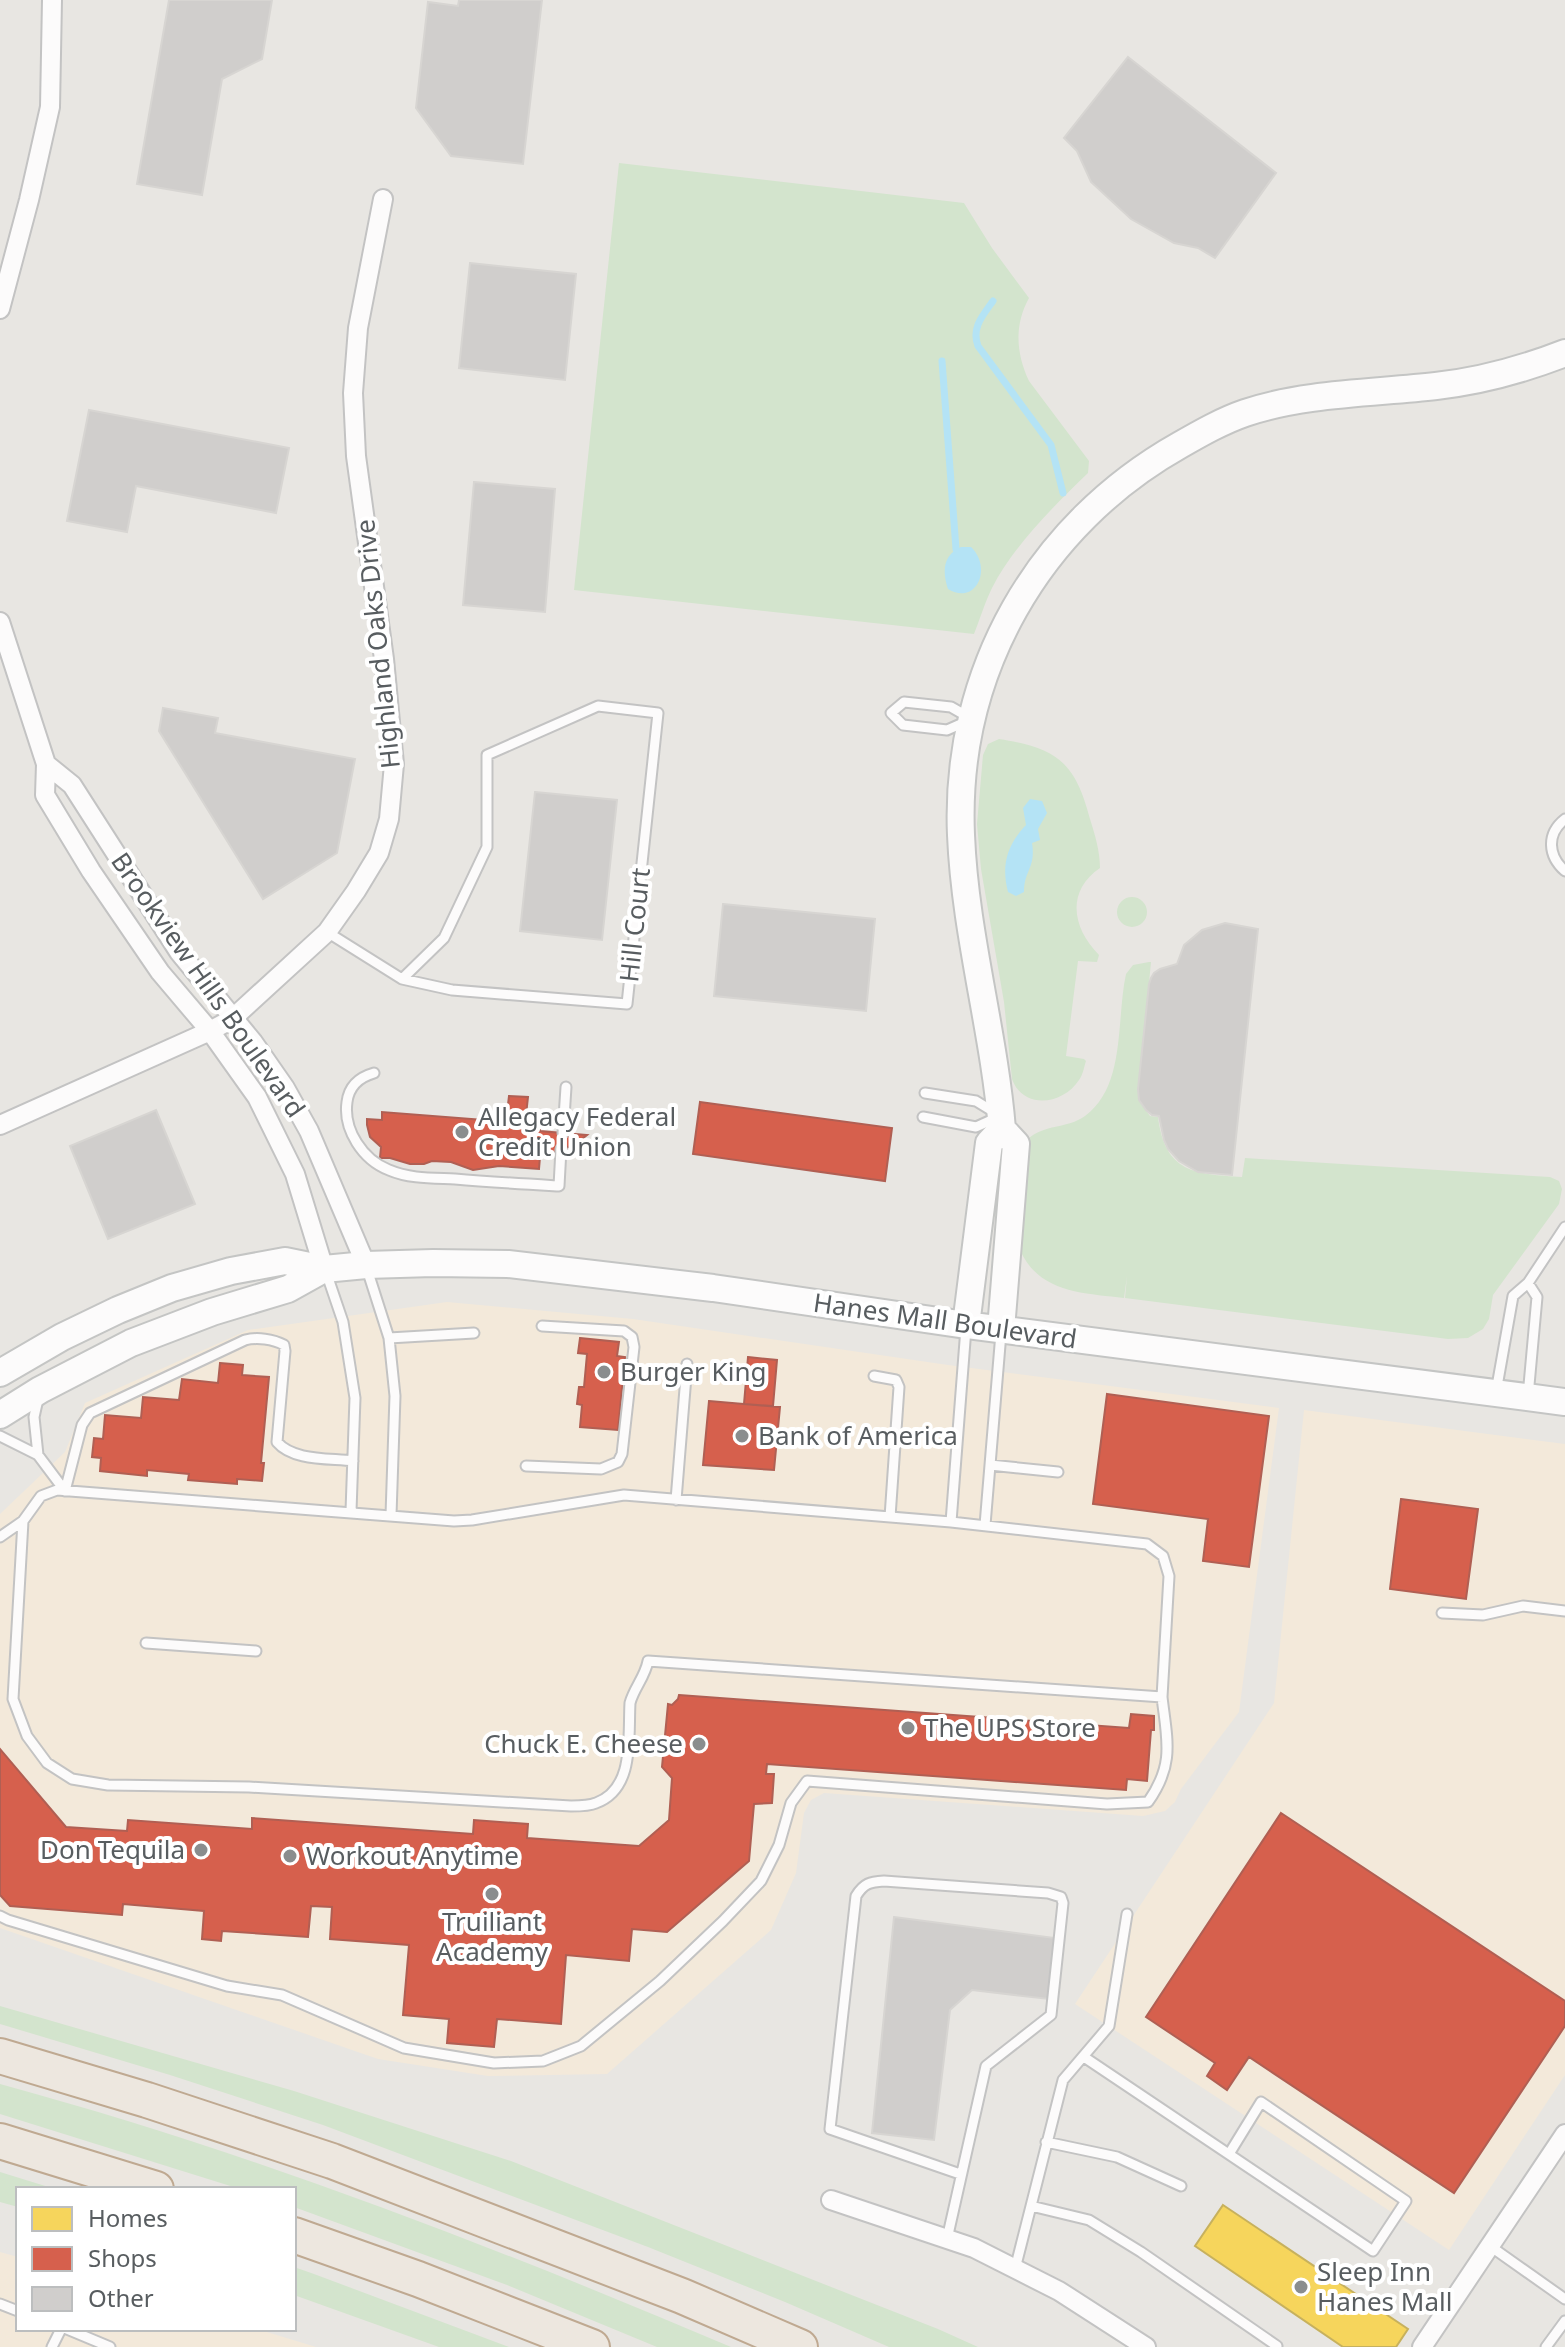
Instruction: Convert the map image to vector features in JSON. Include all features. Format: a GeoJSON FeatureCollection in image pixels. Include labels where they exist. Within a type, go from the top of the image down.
{"type":"FeatureCollection","features":[{"type":"Feature","properties":{"kind":"highway"},"geometry":{"type":"LineString","coordinates":[[0,2056],[332,2161],[682,2296],[800,2347]]}},
{"type":"Feature","properties":{"kind":"highway"},"geometry":{"type":"LineString","coordinates":[[0,2141],[150,2187]]}},
{"type":"Feature","properties":{"kind":"highway"},"geometry":{"type":"LineString","coordinates":[[296,2236],[418,2279],[592,2347]]}},
{"type":"Feature","properties":{"kind":"main road"},"geometry":{"type":"LineString","coordinates":[[1001,1329],[1016,1144],[1001,1123],[969,906],[961,836],[962,782],[979,689],[1017,604],[1045,560],[1079,520],[1118,485],[1206,430],[1259,409],[1491,377],[1565,353]]}},
{"type":"Feature","properties":{"kind":"main road"},"geometry":{"type":"LineString","coordinates":[[966,1325],[989,1143],[1001,1123]]}},
{"type":"Feature","properties":{"kind":"main road","name":"Hanes Mall Boulevard"},"geometry":{"type":"LineString","coordinates":[[3,1368],[76,1330],[172,1288],[231,1271],[285,1261],[324,1269],[366,1265],[508,1264],[713,1288],[966,1325],[1565,1402]]}},
{"type":"Feature","properties":{"kind":"main road","name":"Hanes Mall Boulevard"},"geometry":{"type":"LineString","coordinates":[[0,1415],[40,1390],[131,1343],[212,1312],[288,1289],[324,1269]]}},
{"type":"Feature","properties":{"kind":"street"},"geometry":{"type":"LineString","coordinates":[[0,309],[50,107],[52,0]]}},
{"type":"Feature","properties":{"kind":"street","name":"Highland Oaks Drive"},"geometry":{"type":"LineString","coordinates":[[0,1125],[232,1019],[327,932],[379,853],[389,819],[394,764],[384,659],[356,456],[353,393],[358,328],[383,199]]}},
{"type":"Feature","properties":{"kind":"street","name":"Brookview Hills Boulevard"},"geometry":{"type":"LineString","coordinates":[[0,622],[46,764],[45,795],[91,871],[160,972],[210,1031],[257,1097],[295,1174],[324,1269]]}},
{"type":"Feature","properties":{"kind":"street","name":"Brookview Hills Boulevard"},"geometry":{"type":"LineString","coordinates":[[46,764],[72,785],[179,952],[253,1042],[285,1088],[309,1131],[366,1265]]}},
{"type":"Feature","properties":{"kind":"street"},"geometry":{"type":"LineString","coordinates":[[1422,2347],[1554,2157],[1565,2134]]}},
{"type":"Feature","properties":{"kind":"street"},"geometry":{"type":"LineString","coordinates":[[831,2200],[974,2248],[1059,2291],[1146,2347]]}},
{"type":"Feature","properties":{"kind":"lane"},"geometry":{"type":"LineString","coordinates":[[904,702],[951,707],[972,719],[947,730],[903,725],[891,713],[904,702]]}},
{"type":"Feature","properties":{"kind":"lane","name":"Hill Court"},"geometry":{"type":"LineString","coordinates":[[327,932],[402,979],[452,990],[627,1004],[658,713],[598,706],[487,755],[487,847],[444,938],[402,979]]}},
{"type":"Feature","properties":{"kind":"lane"},"geometry":{"type":"LineString","coordinates":[[1565,819],[1554,831],[1551,841],[1551,852],[1565,871]]}},
{"type":"Feature","properties":{"kind":"lane"},"geometry":{"type":"LineString","coordinates":[[374,1073],[365,1076],[351,1089],[347,1116],[360,1148],[392,1172],[419,1177],[559,1186],[561,1149]]}},
{"type":"Feature","properties":{"kind":"lane"},"geometry":{"type":"LineString","coordinates":[[563,1133],[566,1087]]}},
{"type":"Feature","properties":{"kind":"lane"},"geometry":{"type":"LineString","coordinates":[[925,1093],[976,1101],[1001,1123]]}},
{"type":"Feature","properties":{"kind":"lane"},"geometry":{"type":"LineString","coordinates":[[923,1117],[976,1127],[1001,1123]]}},
{"type":"Feature","properties":{"kind":"lane"},"geometry":{"type":"LineString","coordinates":[[1496,1393],[1513,1296],[1528,1283],[1565,1227]]}},
{"type":"Feature","properties":{"kind":"lane"},"geometry":{"type":"LineString","coordinates":[[366,1265],[389,1338],[395,1396],[391,1515]]}},
{"type":"Feature","properties":{"kind":"lane"},"geometry":{"type":"LineString","coordinates":[[324,1269],[343,1322],[355,1398],[351,1511]]}},
{"type":"Feature","properties":{"kind":"lane"},"geometry":{"type":"LineString","coordinates":[[1528,1283],[1537,1297],[1528,1397]]}},
{"type":"Feature","properties":{"kind":"lane"},"geometry":{"type":"LineString","coordinates":[[951,1522],[966,1325]]}},
{"type":"Feature","properties":{"kind":"lane"},"geometry":{"type":"LineString","coordinates":[[526,1466],[601,1469],[618,1462],[622,1454],[634,1347],[632,1337],[624,1331],[542,1326]]}},
{"type":"Feature","properties":{"kind":"lane"},"geometry":{"type":"LineString","coordinates":[[985,1525],[1001,1329]]}},
{"type":"Feature","properties":{"kind":"lane"},"geometry":{"type":"LineString","coordinates":[[389,1338],[474,1333]]}},
{"type":"Feature","properties":{"kind":"lane"},"geometry":{"type":"LineString","coordinates":[[65,1491],[82,1425],[90,1413],[253,1338],[284,1345],[277,1442],[284,1450],[305,1456],[353,1461]]}},
{"type":"Feature","properties":{"kind":"lane"},"geometry":{"type":"LineString","coordinates":[[676,1500],[687,1364]]}},
{"type":"Feature","properties":{"kind":"lane"},"geometry":{"type":"LineString","coordinates":[[874,1376],[896,1380],[899,1387],[890,1517]]}},
{"type":"Feature","properties":{"kind":"lane"},"geometry":{"type":"LineString","coordinates":[[38,1455],[34,1417],[40,1390]]}},
{"type":"Feature","properties":{"kind":"lane"},"geometry":{"type":"LineString","coordinates":[[0,1436],[38,1455],[65,1491]]}},
{"type":"Feature","properties":{"kind":"lane"},"geometry":{"type":"LineString","coordinates":[[990,1465],[1058,1472]]}},
{"type":"Feature","properties":{"kind":"lane"},"geometry":{"type":"LineString","coordinates":[[0,1537],[23,1521],[41,1496],[57,1490],[454,1521],[624,1495],[985,1525],[1147,1544],[1163,1556],[1169,1576],[1162,1697],[1168,1759],[1160,1785],[1148,1802],[1107,1804],[807,1781],[791,1803],[779,1845],[761,1881],[660,1981],[581,2046],[543,2061],[494,2063],[404,2048],[282,1995],[227,1986],[0,1916]]}},
{"type":"Feature","properties":{"kind":"lane"},"geometry":{"type":"LineString","coordinates":[[23,1521],[13,1699],[27,1736],[47,1763],[72,1779],[108,1785],[249,1787],[593,1805],[615,1791],[622,1779],[626,1767],[630,1703],[648,1661],[1162,1697]]}},
{"type":"Feature","properties":{"kind":"lane"},"geometry":{"type":"LineString","coordinates":[[1442,1613],[1483,1615],[1523,1606],[1565,1611]]}},
{"type":"Feature","properties":{"kind":"lane"},"geometry":{"type":"LineString","coordinates":[[146,1643],[256,1651]]}},
{"type":"Feature","properties":{"kind":"lane"},"geometry":{"type":"LineString","coordinates":[[947,2239],[986,2066],[1051,2015],[1063,1911],[1061,1897],[1048,1893],[870,1881],[862,1885],[856,1896],[830,2129],[960,2174]]}},
{"type":"Feature","properties":{"kind":"lane"},"geometry":{"type":"LineString","coordinates":[[1015,2269],[1063,2080],[1109,2026],[1127,1914]]}},
{"type":"Feature","properties":{"kind":"lane"},"geometry":{"type":"LineString","coordinates":[[1084,2057],[1373,2251],[1406,2201],[1261,2102],[1229,2154]]}},
{"type":"Feature","properties":{"kind":"lane"},"geometry":{"type":"LineString","coordinates":[[1046,2142],[1117,2157],[1181,2186]]}},
{"type":"Feature","properties":{"kind":"lane"},"geometry":{"type":"LineString","coordinates":[[1031,2206],[1089,2220],[1277,2346]]}},
{"type":"Feature","properties":{"kind":"lane"},"geometry":{"type":"LineString","coordinates":[[1490,2246],[1565,2299]]}},
{"type":"Feature","properties":{"kind":"lane"},"geometry":{"type":"LineString","coordinates":[[1546,2347],[1565,2321]]}},
{"type":"Feature","properties":{"kind":"lane"},"geometry":{"type":"LineString","coordinates":[[72,2331],[110,2347]]}},
{"type":"Feature","properties":{"kind":"shaded area"},"geometry":{"type":"Polygon","coordinates":[[[447,1302],[633,1319],[948,1365],[1279,1408],[1239,1712],[1181,1789],[1175,1802],[1165,1811],[1143,1816],[824,1793],[811,1800],[804,1813],[796,1873],[771,1930],[607,2074],[488,2076],[378,2059],[0,1928],[0,1514],[65,1452],[85,1403],[248,1330],[447,1302]]]}},
{"type":"Feature","properties":{"kind":"shaded area"},"geometry":{"type":"Polygon","coordinates":[[[1304,1410],[1565,1444],[1565,2075],[1449,2250],[1075,2004],[1274,1703],[1304,1410]]]}},
{"type":"Feature","properties":{"kind":"shaded area"},"geometry":{"type":"Polygon","coordinates":[[[0,2252],[16,2256],[16,2331],[264,2331],[316,2347],[0,2347],[0,2252]]]}},
{"type":"Feature","properties":{"kind":"green space"},"geometry":{"type":"Polygon","coordinates":[[[619,163],[964,203],[1029,298],[1021,318],[1018,339],[1021,360],[1029,381],[1089,461],[1088,473],[1036,527],[1001,572],[989,593],[974,634],[574,590],[619,163]]]}},
{"type":"Feature","properties":{"kind":"green space"},"geometry":{"type":"Polygon","coordinates":[[[999,739],[1049,753],[1070,771],[1084,799],[1099,855],[1100,868],[1081,888],[1077,911],[1083,934],[1099,955],[1097,962],[1078,961],[1066,1056],[1086,1061],[1080,1078],[1072,1088],[1054,1099],[1034,1100],[1025,1096],[1012,1079],[1004,1002],[981,869],[977,824],[983,755],[988,744],[999,739]]]}},
{"type":"Feature","properties":{"kind":"green space"},"geometry":{"type":"Polygon","coordinates":[[[1132,897],[1143,901],[1147,912],[1143,923],[1132,927],[1121,923],[1117,912],[1121,901],[1132,897]]]}},
{"type":"Feature","properties":{"kind":"green space"},"geometry":{"type":"Polygon","coordinates":[[[1151,962],[1138,1099],[1150,1116],[1158,1117],[1167,1150],[1185,1167],[1210,1174],[1242,1177],[1245,1158],[1550,1177],[1559,1181],[1562,1189],[1559,1204],[1493,1295],[1489,1319],[1483,1329],[1468,1338],[1448,1339],[1125,1298],[1127,1276],[1124,1298],[1078,1292],[1050,1283],[1028,1264],[1020,1250],[1028,1139],[1041,1131],[1078,1120],[1098,1103],[1113,1070],[1126,974],[1133,965],[1151,962]]]}},
{"type":"Feature","properties":{"kind":"green space"},"geometry":{"type":"Polygon","coordinates":[[[0,2006],[294,2091],[511,2161],[978,2347],[889,2347],[648,2247],[323,2125],[0,2024],[0,2006]]]}},
{"type":"Feature","properties":{"kind":"green space"},"geometry":{"type":"Polygon","coordinates":[[[0,2084],[186,2140],[461,2237],[731,2347],[657,2347],[507,2285],[296,2208],[296,2187],[234,2187],[0,2114],[0,2084]]]}},
{"type":"Feature","properties":{"kind":"green space"},"geometry":{"type":"Polygon","coordinates":[[[0,2172],[49,2187],[16,2187],[16,2206],[0,2202],[0,2172]]]}},
{"type":"Feature","properties":{"kind":"green space"},"geometry":{"type":"Polygon","coordinates":[[[296,2268],[509,2347],[439,2347],[296,2296],[296,2268]]]}},
{"type":"Feature","properties":{"kind":"water"},"geometry":{"type":"Polygon","coordinates":[[[961,547],[971,547],[981,565],[978,582],[966,593],[948,589],[945,576],[947,559],[961,547]]]}},
{"type":"Feature","properties":{"kind":"water"},"geometry":{"type":"Polygon","coordinates":[[[1030,799],[1042,801],[1047,813],[1038,829],[1040,840],[1032,843],[1032,858],[1024,892],[1016,896],[1008,892],[1005,873],[1007,856],[1026,825],[1023,808],[1030,799]]]}},
{"type":"Feature","properties":{"kind":"building: Homes","name":"Sleep Inn Hanes Mall"},"geometry":{"type":"Polygon","coordinates":[[[1223,2205],[1408,2329],[1396,2347],[1343,2347],[1195,2246],[1223,2205]]]}},
{"type":"Feature","properties":{"kind":"building: Shops","name":"Allegacy Federal Credit Union"},"geometry":{"type":"Polygon","coordinates":[[[509,1096],[528,1097],[522,1123],[540,1124],[540,1131],[587,1135],[574,1145],[540,1157],[539,1169],[499,1166],[473,1170],[451,1162],[410,1164],[380,1158],[381,1147],[370,1137],[367,1125],[367,1119],[382,1120],[382,1112],[511,1122],[512,1112],[507,1113],[509,1096]]]}},
{"type":"Feature","properties":{"kind":"building: Shops"},"geometry":{"type":"Polygon","coordinates":[[[700,1102],[892,1128],[885,1181],[693,1154],[700,1102]]]}},
{"type":"Feature","properties":{"kind":"building: Shops","name":"Burger King"},"geometry":{"type":"Polygon","coordinates":[[[580,1338],[619,1342],[617,1356],[625,1357],[618,1430],[580,1427],[582,1405],[577,1404],[579,1387],[584,1387],[587,1354],[578,1353],[580,1338]]]}},
{"type":"Feature","properties":{"kind":"building: Shops"},"geometry":{"type":"Polygon","coordinates":[[[748,1357],[777,1360],[773,1406],[744,1404],[748,1357]]]}},
{"type":"Feature","properties":{"kind":"building: Shops"},"geometry":{"type":"Polygon","coordinates":[[[220,1363],[243,1365],[242,1375],[269,1377],[262,1481],[237,1479],[237,1484],[188,1480],[189,1474],[147,1470],[147,1476],[100,1471],[101,1458],[92,1457],[94,1438],[103,1439],[105,1415],[141,1418],[143,1397],[179,1400],[182,1379],[218,1383],[220,1363]]]}},
{"type":"Feature","properties":{"kind":"building: Shops"},"geometry":{"type":"Polygon","coordinates":[[[1107,1394],[1269,1416],[1249,1567],[1203,1561],[1208,1519],[1093,1504],[1107,1394]]]}},
{"type":"Feature","properties":{"kind":"building: Shops","name":"Bank of America"},"geometry":{"type":"Polygon","coordinates":[[[709,1401],[780,1407],[774,1470],[703,1465],[709,1401]]]}},
{"type":"Feature","properties":{"kind":"building: Shops"},"geometry":{"type":"Polygon","coordinates":[[[1401,1499],[1478,1509],[1466,1599],[1390,1589],[1401,1499]]]}},
{"type":"Feature","properties":{"kind":"building: Shops"},"geometry":{"type":"Polygon","coordinates":[[[679,1695],[1129,1728],[1131,1714],[1154,1716],[1154,1730],[1151,1730],[1147,1781],[1127,1779],[1126,1790],[767,1764],[766,1774],[774,1774],[772,1803],[754,1804],[749,1861],[667,1932],[632,1929],[629,1961],[566,1955],[561,2024],[497,2019],[494,2047],[447,2043],[449,2019],[403,2015],[409,1945],[330,1939],[332,1907],[311,1906],[308,1937],[222,1931],[221,1941],[202,1939],[204,1911],[123,1904],[122,1915],[10,1906],[0,1895],[0,1749],[66,1827],[127,1831],[128,1820],[252,1829],[252,1818],[473,1834],[474,1820],[528,1824],[527,1838],[639,1846],[669,1820],[672,1778],[662,1767],[668,1704],[672,1705],[679,1695]]]}},
{"type":"Feature","properties":{"kind":"building: Shops"},"geometry":{"type":"Polygon","coordinates":[[[1281,1813],[1565,2001],[1565,2026],[1454,2193],[1249,2057],[1227,2090],[1207,2076],[1215,2063],[1146,2017],[1281,1813]]]}},
{"type":"Feature","properties":{"kind":"building: Other"},"geometry":{"type":"Polygon","coordinates":[[[169,0],[272,0],[262,59],[222,79],[202,195],[137,184],[169,0]]]}},
{"type":"Feature","properties":{"kind":"building: Other"},"geometry":{"type":"Polygon","coordinates":[[[459,0],[542,0],[523,164],[451,156],[416,108],[428,2],[458,6],[459,0]]]}},
{"type":"Feature","properties":{"kind":"building: Other"},"geometry":{"type":"Polygon","coordinates":[[[1128,57],[1276,173],[1215,258],[1198,248],[1174,243],[1131,219],[1091,182],[1077,151],[1064,138],[1128,57]]]}},
{"type":"Feature","properties":{"kind":"building: Other"},"geometry":{"type":"Polygon","coordinates":[[[470,263],[576,274],[565,380],[459,368],[470,263]]]}},
{"type":"Feature","properties":{"kind":"building: Other"},"geometry":{"type":"Polygon","coordinates":[[[89,410],[289,448],[276,513],[136,486],[127,532],[67,521],[89,410]]]}},
{"type":"Feature","properties":{"kind":"building: Other"},"geometry":{"type":"Polygon","coordinates":[[[474,482],[555,489],[545,612],[463,605],[474,482]]]}},
{"type":"Feature","properties":{"kind":"building: Other"},"geometry":{"type":"Polygon","coordinates":[[[163,708],[218,718],[215,733],[355,759],[337,853],[263,899],[159,731],[163,708]]]}},
{"type":"Feature","properties":{"kind":"building: Other"},"geometry":{"type":"Polygon","coordinates":[[[535,792],[617,800],[602,940],[520,931],[535,792]]]}},
{"type":"Feature","properties":{"kind":"building: Other"},"geometry":{"type":"Polygon","coordinates":[[[723,904],[875,919],[866,1011],[714,996],[723,904]]]}},
{"type":"Feature","properties":{"kind":"building: Other"},"geometry":{"type":"Polygon","coordinates":[[[1225,923],[1258,929],[1232,1175],[1198,1172],[1179,1161],[1164,1140],[1159,1116],[1146,1110],[1139,1100],[1138,1089],[1151,978],[1160,969],[1177,964],[1184,945],[1202,930],[1225,923]]]}},
{"type":"Feature","properties":{"kind":"building: Other"},"geometry":{"type":"Polygon","coordinates":[[[156,1110],[195,1204],[108,1239],[70,1146],[156,1110]]]}},
{"type":"Feature","properties":{"kind":"building: Other"},"geometry":{"type":"Polygon","coordinates":[[[894,1917],[1055,1938],[1049,1999],[972,1990],[950,2010],[934,2140],[872,2133],[894,1917]]]}},
{"type":"Feature","properties":{"kind":"waterway"},"geometry":{"type":"LineString","coordinates":[[993,301],[977,328],[978,346],[1051,445],[1063,493]]}},
{"type":"Feature","properties":{"kind":"waterway"},"geometry":{"type":"LineString","coordinates":[[942,361],[956,549]]}},
{"type":"Feature","properties":{"kind":"place","name":"Allegacy Federal Credit Union"},"geometry":{"type":"Point","coordinates":[462,1132]}},
{"type":"Feature","properties":{"kind":"place","name":"Burger King"},"geometry":{"type":"Point","coordinates":[604,1372]}},
{"type":"Feature","properties":{"kind":"place","name":"Bank of America"},"geometry":{"type":"Point","coordinates":[742,1436]}},
{"type":"Feature","properties":{"kind":"place","name":"The UPS Store"},"geometry":{"type":"Point","coordinates":[908,1728]}},
{"type":"Feature","properties":{"kind":"place","name":"Chuck E. Cheese"},"geometry":{"type":"Point","coordinates":[699,1744]}},
{"type":"Feature","properties":{"kind":"place","name":"Don Tequila"},"geometry":{"type":"Point","coordinates":[201,1850]}},
{"type":"Feature","properties":{"kind":"place","name":"Workout Anytime"},"geometry":{"type":"Point","coordinates":[290,1856]}},
{"type":"Feature","properties":{"kind":"place","name":"Truiliant Academy"},"geometry":{"type":"Point","coordinates":[492,1894]}},
{"type":"Feature","properties":{"kind":"place","name":"Sleep Inn Hanes Mall"},"geometry":{"type":"Point","coordinates":[1301,2287]}}]}
